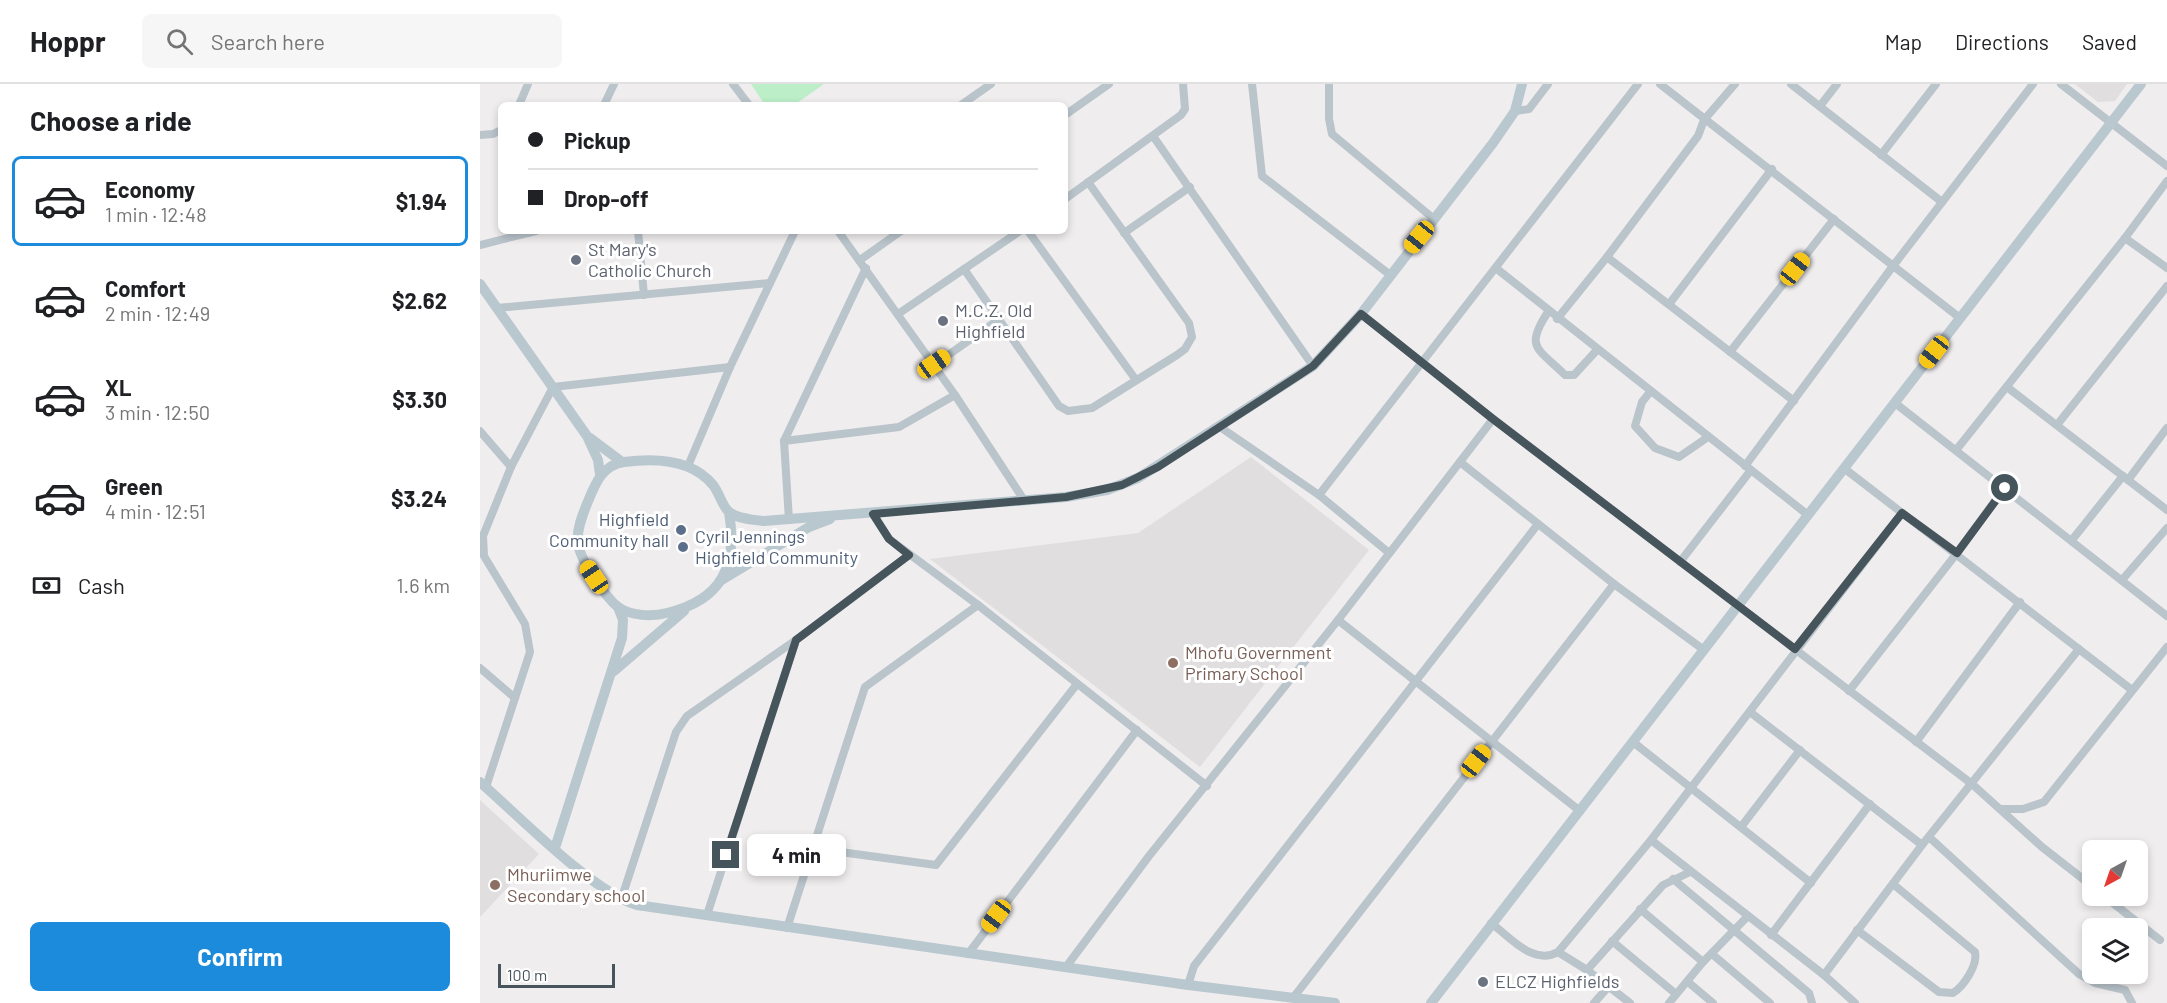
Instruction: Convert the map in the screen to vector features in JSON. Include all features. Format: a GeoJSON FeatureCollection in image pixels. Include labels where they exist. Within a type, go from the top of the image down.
{"type":"FeatureCollection","features":[{"type":"Feature","properties":{"kind":"street"},"geometry":{"type":"LineString","coordinates":[[520,102],[528,84]]}},
{"type":"Feature","properties":{"kind":"street"},"geometry":{"type":"LineString","coordinates":[[605,102],[614,84]]}},
{"type":"Feature","properties":{"kind":"street"},"geometry":{"type":"LineString","coordinates":[[733,84],[745,102]]}},
{"type":"Feature","properties":{"kind":"street"},"geometry":{"type":"LineString","coordinates":[[965,102],[991,84]]}},
{"type":"Feature","properties":{"kind":"street"},"geometry":{"type":"LineString","coordinates":[[1068,113],[1109,84]]}},
{"type":"Feature","properties":{"kind":"street"},"geometry":{"type":"LineString","coordinates":[[1068,197],[1184,112],[1183,84]]}},
{"type":"Feature","properties":{"kind":"street"},"geometry":{"type":"LineString","coordinates":[[1252,84],[1262,176],[1389,274]]}},
{"type":"Feature","properties":{"kind":"street"},"geometry":{"type":"LineString","coordinates":[[1329,84],[1329,119],[1332,134],[1434,219]]}},
{"type":"Feature","properties":{"kind":"street"},"geometry":{"type":"LineString","coordinates":[[729,512],[747,519],[789,520],[1066,497],[1122,485],[1158,467],[1313,366],[1361,314],[1389,274],[1434,219],[1515,111],[1522,84]]}},
{"type":"Feature","properties":{"kind":"street"},"geometry":{"type":"LineString","coordinates":[[1515,111],[1529,109],[1548,84]]}},
{"type":"Feature","properties":{"kind":"street"},"geometry":{"type":"LineString","coordinates":[[1319,495],[1421,362],[1497,269],[1638,84]]}},
{"type":"Feature","properties":{"kind":"street"},"geometry":{"type":"LineString","coordinates":[[1660,84],[1704,120],[1772,169],[1960,318]]}},
{"type":"Feature","properties":{"kind":"street"},"geometry":{"type":"LineString","coordinates":[[1557,319],[1698,136],[1704,120],[1735,84]]}},
{"type":"Feature","properties":{"kind":"street"},"geometry":{"type":"LineString","coordinates":[[1791,84],[1942,202]]}},
{"type":"Feature","properties":{"kind":"street"},"geometry":{"type":"LineString","coordinates":[[1820,106],[1838,84]]}},
{"type":"Feature","properties":{"kind":"street"},"geometry":{"type":"LineString","coordinates":[[1881,155],[1936,84]]}},
{"type":"Feature","properties":{"kind":"street"},"geometry":{"type":"LineString","coordinates":[[1680,562],[1794,400],[1893,266],[2033,84]]}},
{"type":"Feature","properties":{"kind":"street"},"geometry":{"type":"LineString","coordinates":[[2061,84],[2167,166]]}},
{"type":"Feature","properties":{"kind":"street"},"geometry":{"type":"LineString","coordinates":[[1431,1003],[2141,84]]}},
{"type":"Feature","properties":{"kind":"street"},"geometry":{"type":"LineString","coordinates":[[480,135],[498,132]]}},
{"type":"Feature","properties":{"kind":"street"},"geometry":{"type":"LineString","coordinates":[[1153,136],[1313,366]]}},
{"type":"Feature","properties":{"kind":"street"},"geometry":{"type":"LineString","coordinates":[[1670,303],[1772,169]]}},
{"type":"Feature","properties":{"kind":"street"},"geometry":{"type":"LineString","coordinates":[[1957,449],[2125,238],[2167,181]]}},
{"type":"Feature","properties":{"kind":"street"},"geometry":{"type":"LineString","coordinates":[[964,269],[1059,406],[1068,411],[1092,408],[1177,356],[1192,337],[1184,315],[1088,182]]}},
{"type":"Feature","properties":{"kind":"street"},"geometry":{"type":"LineString","coordinates":[[1124,233],[1190,187]]}},
{"type":"Feature","properties":{"kind":"street"},"geometry":{"type":"LineString","coordinates":[[1730,352],[1834,219]]}},
{"type":"Feature","properties":{"kind":"street"},"geometry":{"type":"LineString","coordinates":[[480,245],[524,234]]}},
{"type":"Feature","properties":{"kind":"street"},"geometry":{"type":"LineString","coordinates":[[638,234],[644,295]]}},
{"type":"Feature","properties":{"kind":"street"},"geometry":{"type":"LineString","coordinates":[[688,466],[730,366],[794,234]]}},
{"type":"Feature","properties":{"kind":"street"},"geometry":{"type":"LineString","coordinates":[[840,234],[934,364],[1024,500]]}},
{"type":"Feature","properties":{"kind":"street"},"geometry":{"type":"LineString","coordinates":[[860,260],[897,234]]}},
{"type":"Feature","properties":{"kind":"street"},"geometry":{"type":"LineString","coordinates":[[898,314],[1016,234]]}},
{"type":"Feature","properties":{"kind":"street"},"geometry":{"type":"LineString","coordinates":[[1030,234],[1136,380]]}},
{"type":"Feature","properties":{"kind":"street"},"geometry":{"type":"LineString","coordinates":[[2125,238],[2167,268]]}},
{"type":"Feature","properties":{"kind":"street"},"geometry":{"type":"LineString","coordinates":[[1607,257],[1794,400]]}},
{"type":"Feature","properties":{"kind":"street"},"geometry":{"type":"LineString","coordinates":[[789,520],[784,441],[866,268]]}},
{"type":"Feature","properties":{"kind":"street"},"geometry":{"type":"LineString","coordinates":[[1497,269],[1548,312],[1808,515]]}},
{"type":"Feature","properties":{"kind":"street"},"geometry":{"type":"LineString","coordinates":[[496,308],[770,283]]}},
{"type":"Feature","properties":{"kind":"street"},"geometry":{"type":"LineString","coordinates":[[480,284],[587,436],[598,460],[600,474],[579,525],[577,545],[582,559],[618,607],[623,620],[622,638],[612,674],[555,848]]}},
{"type":"Feature","properties":{"kind":"street"},"geometry":{"type":"LineString","coordinates":[[2057,425],[2167,286]]}},
{"type":"Feature","properties":{"kind":"street"},"geometry":{"type":"LineString","coordinates":[[1548,312],[1535,331],[1534,339],[1539,349],[1565,375],[1574,375],[1597,350]]}},
{"type":"Feature","properties":{"kind":"street"},"geometry":{"type":"LineString","coordinates":[[1361,314],[1493,419],[1972,784],[2082,878]]}},
{"type":"Feature","properties":{"kind":"street"},"geometry":{"type":"LineString","coordinates":[[934,364],[998,320]]}},
{"type":"Feature","properties":{"kind":"street"},"geometry":{"type":"LineString","coordinates":[[553,387],[730,366]]}},
{"type":"Feature","properties":{"kind":"street"},"geometry":{"type":"LineString","coordinates":[[553,387],[511,467],[483,536],[484,556],[525,624],[530,639],[530,652],[483,784],[555,848],[621,900],[664,910],[1188,986],[1335,1003]]}},
{"type":"Feature","properties":{"kind":"street"},"geometry":{"type":"LineString","coordinates":[[2007,387],[2167,510]]}},
{"type":"Feature","properties":{"kind":"street"},"geometry":{"type":"LineString","coordinates":[[1650,392],[1640,408],[1635,426],[1655,448],[1679,457],[1708,437]]}},
{"type":"Feature","properties":{"kind":"street"},"geometry":{"type":"LineString","coordinates":[[784,441],[899,427],[955,395]]}},
{"type":"Feature","properties":{"kind":"street"},"geometry":{"type":"LineString","coordinates":[[1895,403],[1957,449],[2167,616]]}},
{"type":"Feature","properties":{"kind":"street"},"geometry":{"type":"LineString","coordinates":[[1066,967],[1149,856],[1338,620],[1388,552],[1493,419]]}},
{"type":"Feature","properties":{"kind":"street"},"geometry":{"type":"LineString","coordinates":[[1220,427],[1319,495],[1388,552]]}},
{"type":"Feature","properties":{"kind":"street"},"geometry":{"type":"LineString","coordinates":[[2072,540],[2167,428]]}},
{"type":"Feature","properties":{"kind":"street"},"geometry":{"type":"LineString","coordinates":[[480,431],[511,467]]}},
{"type":"Feature","properties":{"kind":"street"},"geometry":{"type":"LineString","coordinates":[[587,436],[622,462]]}},
{"type":"Feature","properties":{"kind":"street"},"geometry":{"type":"LineString","coordinates":[[600,474],[622,462],[674,462],[688,466],[713,485],[729,512],[733,535],[720,581]]}},
{"type":"Feature","properties":{"kind":"street"},"geometry":{"type":"LineString","coordinates":[[1460,462],[1614,584],[1704,650]]}},
{"type":"Feature","properties":{"kind":"street"},"geometry":{"type":"LineString","coordinates":[[1845,469],[2132,690]]}},
{"type":"Feature","properties":{"kind":"street"},"geometry":{"type":"LineString","coordinates":[[1849,691],[2005,488]]}},
{"type":"Feature","properties":{"kind":"street"},"geometry":{"type":"LineString","coordinates":[[1491,923],[1535,956],[1546,957],[1558,952],[1651,840],[1750,712],[1795,649],[1902,513]]}},
{"type":"Feature","properties":{"kind":"street"},"geometry":{"type":"LineString","coordinates":[[873,514],[889,539],[978,605],[1207,786]]}},
{"type":"Feature","properties":{"kind":"street"},"geometry":{"type":"LineString","coordinates":[[612,674],[622,661],[687,609],[705,599],[720,581],[809,527],[836,517]]}},
{"type":"Feature","properties":{"kind":"street"},"geometry":{"type":"LineString","coordinates":[[1188,986],[1194,966],[1538,524]]}},
{"type":"Feature","properties":{"kind":"street"},"geometry":{"type":"LineString","coordinates":[[2122,580],[2167,528]]}},
{"type":"Feature","properties":{"kind":"street"},"geometry":{"type":"LineString","coordinates":[[621,900],[681,724],[694,710],[796,640],[909,555]]}},
{"type":"Feature","properties":{"kind":"street"},"geometry":{"type":"LineString","coordinates":[[1293,998],[1614,584]]}},
{"type":"Feature","properties":{"kind":"street"},"geometry":{"type":"LineString","coordinates":[[1916,741],[2020,602]]}},
{"type":"Feature","properties":{"kind":"street"},"geometry":{"type":"LineString","coordinates":[[787,928],[811,848],[865,687],[978,605]]}},
{"type":"Feature","properties":{"kind":"street"},"geometry":{"type":"LineString","coordinates":[[618,607],[641,615],[660,615],[687,609]]}},
{"type":"Feature","properties":{"kind":"street"},"geometry":{"type":"LineString","coordinates":[[1338,620],[1490,743],[1580,812]]}},
{"type":"Feature","properties":{"kind":"street"},"geometry":{"type":"LineString","coordinates":[[707,915],[796,640]]}},
{"type":"Feature","properties":{"kind":"street"},"geometry":{"type":"LineString","coordinates":[[2001,809],[2023,809],[2044,802],[2167,647]]}},
{"type":"Feature","properties":{"kind":"street"},"geometry":{"type":"LineString","coordinates":[[1824,975],[1922,845],[2079,649]]}},
{"type":"Feature","properties":{"kind":"street"},"geometry":{"type":"LineString","coordinates":[[480,668],[515,698]]}},
{"type":"Feature","properties":{"kind":"street"},"geometry":{"type":"LineString","coordinates":[[811,848],[936,865],[1077,684]]}},
{"type":"Feature","properties":{"kind":"street"},"geometry":{"type":"LineString","coordinates":[[1750,712],[1922,845]]}},
{"type":"Feature","properties":{"kind":"street"},"geometry":{"type":"LineString","coordinates":[[968,954],[1137,730]]}},
{"type":"Feature","properties":{"kind":"street"},"geometry":{"type":"LineString","coordinates":[[1633,742],[1811,884]]}},
{"type":"Feature","properties":{"kind":"street"},"geometry":{"type":"LineString","coordinates":[[1741,827],[1800,750]]}},
{"type":"Feature","properties":{"kind":"street"},"geometry":{"type":"LineString","coordinates":[[1771,934],[1870,804]]}},
{"type":"Feature","properties":{"kind":"street"},"geometry":{"type":"LineString","coordinates":[[1929,837],[2079,974],[2095,983],[2124,990],[2130,995],[2132,1003]]}},
{"type":"Feature","properties":{"kind":"street"},"geometry":{"type":"LineString","coordinates":[[1651,840],[1824,975],[1855,1003]]}},
{"type":"Feature","properties":{"kind":"street"},"geometry":{"type":"LineString","coordinates":[[1587,970],[1663,885],[1690,872]]}},
{"type":"Feature","properties":{"kind":"street"},"geometry":{"type":"LineString","coordinates":[[1673,879],[1809,993],[1812,1003]]}},
{"type":"Feature","properties":{"kind":"street"},"geometry":{"type":"LineString","coordinates":[[1857,930],[1939,992],[1953,993],[1960,988],[1975,963],[1975,952],[1893,885]]}},
{"type":"Feature","properties":{"kind":"street"},"geometry":{"type":"LineString","coordinates":[[2117,906],[2160,939]]}},
{"type":"Feature","properties":{"kind":"street"},"geometry":{"type":"LineString","coordinates":[[1640,909],[1703,962]]}},
{"type":"Feature","properties":{"kind":"street"},"geometry":{"type":"LineString","coordinates":[[1669,1003],[1703,962],[1748,917]]}},
{"type":"Feature","properties":{"kind":"street"},"geometry":{"type":"LineString","coordinates":[[1612,941],[1676,994]]}},
{"type":"Feature","properties":{"kind":"street"},"geometry":{"type":"LineString","coordinates":[[1558,952],[1587,970],[1630,1003]]}},
{"type":"Feature","properties":{"kind":"street"},"geometry":{"type":"LineString","coordinates":[[1712,954],[1770,1003]]}},
{"type":"Feature","properties":{"kind":"street"},"geometry":{"type":"LineString","coordinates":[[1688,982],[1713,1003]]}},
{"type":"Feature","properties":{"kind":"street"},"geometry":{"type":"LineString","coordinates":[[1594,1003],[1609,986]]}},
{"type":"Feature","properties":{"kind":"shaded area"},"geometry":{"type":"Polygon","coordinates":[[[2075,84],[2127,84],[2115,101],[2098,102],[2075,84]]]}},
{"type":"Feature","properties":{"kind":"shaded area","name":"Mhofu Government Primary School"},"geometry":{"type":"Polygon","coordinates":[[[1251,457],[1369,550],[1200,767],[930,559],[1138,533],[1251,457]]]}},
{"type":"Feature","properties":{"kind":"shaded area","name":"Mhuriimwe Secondary school"},"geometry":{"type":"Polygon","coordinates":[[[480,800],[539,854],[480,917],[480,800]]]}},
{"type":"Feature","properties":{"kind":"green space"},"geometry":{"type":"Polygon","coordinates":[[[751,84],[824,84],[798,102],[763,102],[751,84]]]}},
{"type":"Feature","properties":{"kind":"place","name":"St Mary's Catholic Church"},"geometry":{"type":"Point","coordinates":[576,260]}},
{"type":"Feature","properties":{"kind":"place","name":"M.C.Z. Old Highfield"},"geometry":{"type":"Point","coordinates":[943,321]}},
{"type":"Feature","properties":{"kind":"place","name":"Highfield Community hall"},"geometry":{"type":"Point","coordinates":[681,530]}},
{"type":"Feature","properties":{"kind":"place","name":"Cyril Jennings Highfield Community"},"geometry":{"type":"Point","coordinates":[683,547]}},
{"type":"Feature","properties":{"kind":"place","name":"Mhofu Government Primary School"},"geometry":{"type":"Point","coordinates":[1173,663]}},
{"type":"Feature","properties":{"kind":"place","name":"Mhuriimwe Secondary school"},"geometry":{"type":"Point","coordinates":[495,885]}},
{"type":"Feature","properties":{"kind":"place","name":"ELCZ Highfields"},"geometry":{"type":"Point","coordinates":[1483,982]}},
{"type":"Feature","properties":{"kind":"route"},"geometry":{"type":"LineString","coordinates":[[726,855],[789,668],[796,640],[909,555],[889,539],[873,514],[1066,497],[1122,485],[1158,467],[1313,366],[1361,314],[1493,419],[1795,649],[1902,513],[1957,553],[2005,488]]}}]}
